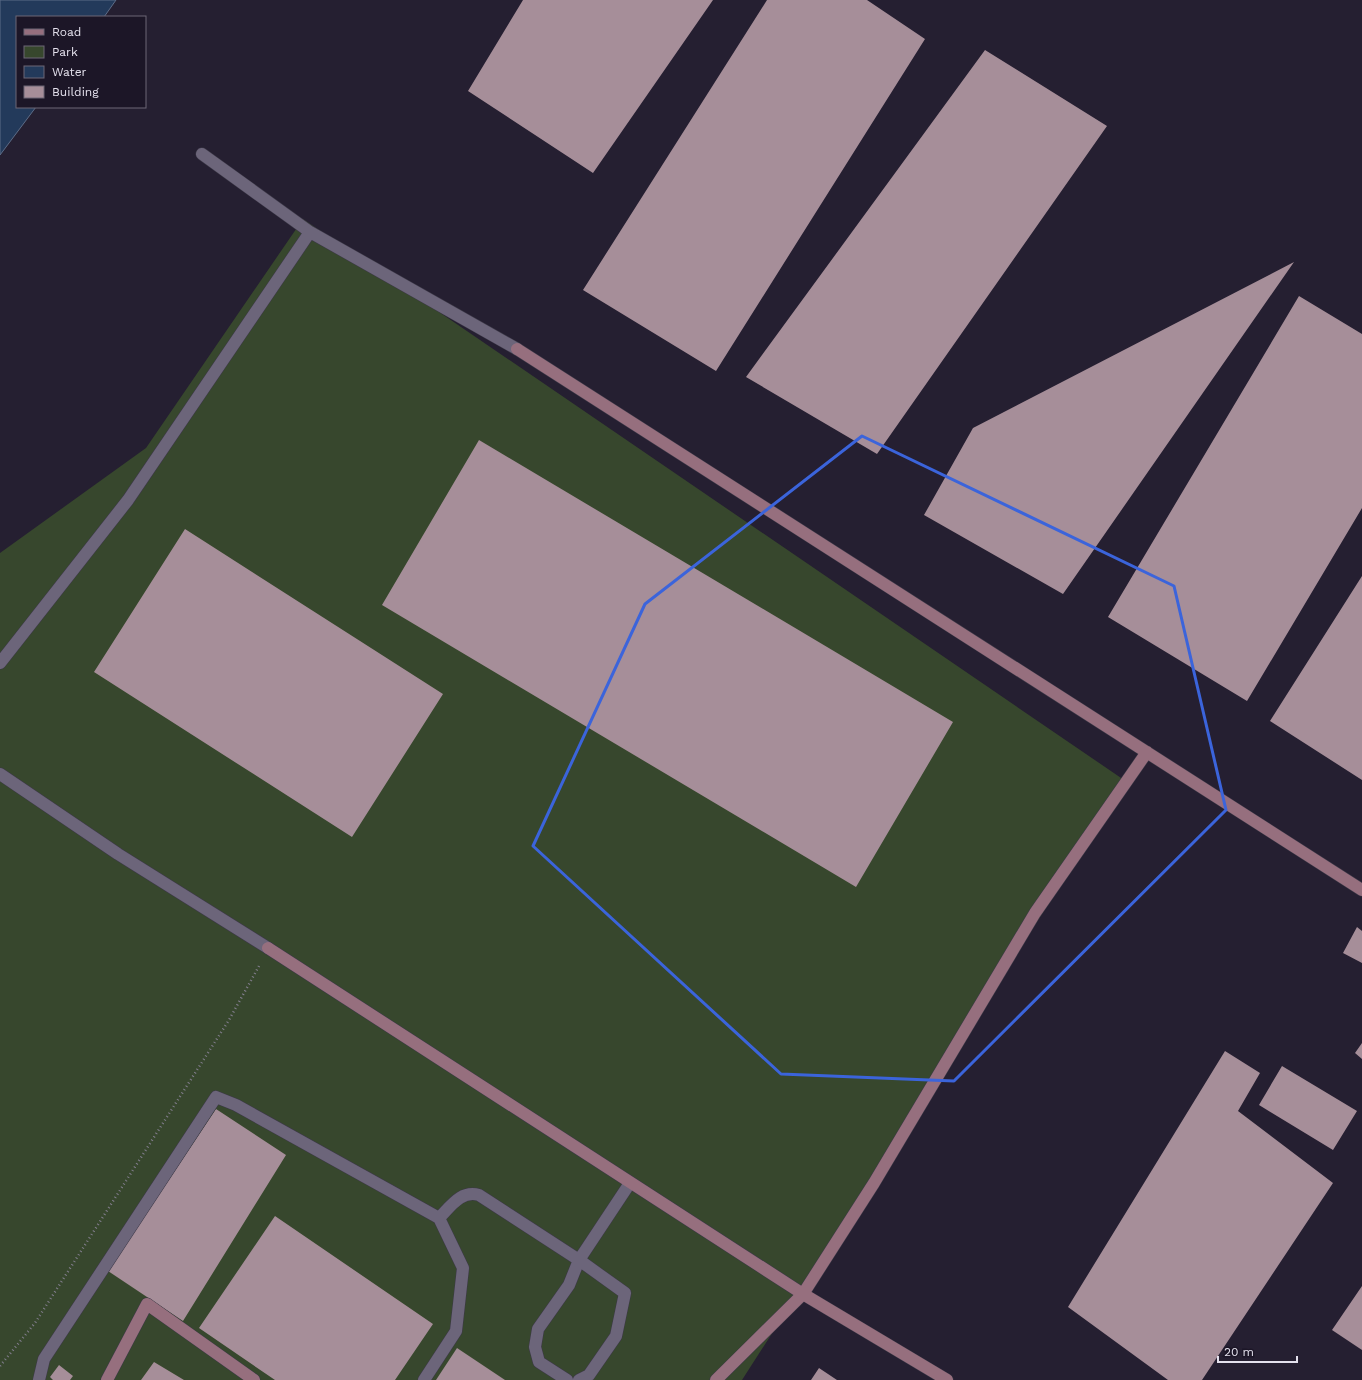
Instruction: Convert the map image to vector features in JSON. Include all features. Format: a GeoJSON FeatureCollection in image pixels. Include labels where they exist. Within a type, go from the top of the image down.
{"type":"FeatureCollection","features":[{"type":"Feature","properties":{"kind":"street"},"geometry":{"type":"LineString","coordinates":[[518,349],[1362,890]]}},
{"type":"Feature","properties":{"kind":"street"},"geometry":{"type":"LineString","coordinates":[[716,1380],[802,1294],[878,1176],[1035,913],[1147,752]]}},
{"type":"Feature","properties":{"kind":"street"},"geometry":{"type":"LineString","coordinates":[[268,948],[802,1294],[947,1380]]}},
{"type":"Feature","properties":{"kind":"street"},"geometry":{"type":"LineString","coordinates":[[107,1380],[147,1304],[254,1380]]}},
{"type":"Feature","properties":{"kind":"lane"},"geometry":{"type":"LineString","coordinates":[[202,154],[310,232],[518,349]]}},
{"type":"Feature","properties":{"kind":"lane"},"geometry":{"type":"LineString","coordinates":[[0,663],[128,500],[310,232]]}},
{"type":"Feature","properties":{"kind":"lane"},"geometry":{"type":"LineString","coordinates":[[0,774],[118,854],[268,948]]}},
{"type":"Feature","properties":{"kind":"lane"},"geometry":{"type":"LineString","coordinates":[[39,1380],[44,1359],[216,1097],[236,1105],[439,1218],[463,1268],[456,1331],[424,1380]]}},
{"type":"Feature","properties":{"kind":"lane"},"geometry":{"type":"LineString","coordinates":[[567,1380],[539,1362],[535,1347],[538,1329],[569,1285],[580,1260],[630,1183]]}},
{"type":"Feature","properties":{"kind":"lane"},"geometry":{"type":"LineString","coordinates":[[439,1218],[462,1195],[471,1193],[479,1195],[580,1260],[625,1293],[616,1336],[589,1375],[579,1380]]}},
{"type":"Feature","properties":{"kind":"path"},"geometry":{"type":"LineString","coordinates":[[0,1366],[35,1323],[52,1297],[229,1020],[268,948]]}},
{"type":"Feature","properties":{"kind":"highlighted area"},"geometry":{"type":"Polygon","coordinates":[[[862,436],[1174,586],[1226,810],[954,1081],[781,1074],[533,846],[645,604],[862,436]]]}},
{"type":"Feature","properties":{"kind":"green space"},"geometry":{"type":"Polygon","coordinates":[[[303,219],[1127,782],[742,1380],[0,1380],[0,553],[146,448],[303,219]]]}},
{"type":"Feature","properties":{"kind":"water"},"geometry":{"type":"Polygon","coordinates":[[[0,0],[116,0],[105,16],[16,16],[16,108],[35,108],[0,155],[0,0]]]}},
{"type":"Feature","properties":{"kind":"building"},"geometry":{"type":"Polygon","coordinates":[[[523,0],[713,0],[593,173],[468,91],[523,0]]]}},
{"type":"Feature","properties":{"kind":"building"},"geometry":{"type":"Polygon","coordinates":[[[767,0],[867,0],[925,39],[716,371],[583,290],[767,0]]]}},
{"type":"Feature","properties":{"kind":"building"},"geometry":{"type":"Polygon","coordinates":[[[985,50],[1107,126],[877,454],[746,377],[985,50]]]}},
{"type":"Feature","properties":{"kind":"building"},"geometry":{"type":"Polygon","coordinates":[[[1294,262],[1063,594],[924,515],[973,428],[1294,262]]]}},
{"type":"Feature","properties":{"kind":"building"},"geometry":{"type":"Polygon","coordinates":[[[1299,296],[1362,334],[1362,508],[1247,701],[1108,617],[1299,296]]]}},
{"type":"Feature","properties":{"kind":"building"},"geometry":{"type":"Polygon","coordinates":[[[479,440],[953,722],[856,887],[382,605],[479,440]]]}},
{"type":"Feature","properties":{"kind":"building"},"geometry":{"type":"Polygon","coordinates":[[[185,529],[443,694],[352,837],[94,672],[185,529]]]}},
{"type":"Feature","properties":{"kind":"building"},"geometry":{"type":"Polygon","coordinates":[[[1362,576],[1362,780],[1270,721],[1362,576]]]}},
{"type":"Feature","properties":{"kind":"building"},"geometry":{"type":"Polygon","coordinates":[[[1357,927],[1362,931],[1362,963],[1343,953],[1357,927]]]}},
{"type":"Feature","properties":{"kind":"building"},"geometry":{"type":"Polygon","coordinates":[[[1362,1043],[1362,1059],[1355,1053],[1362,1043]]]}},
{"type":"Feature","properties":{"kind":"building"},"geometry":{"type":"Polygon","coordinates":[[[1225,1051],[1260,1073],[1238,1111],[1333,1183],[1202,1380],[1168,1380],[1068,1307],[1225,1051]]]}},
{"type":"Feature","properties":{"kind":"building"},"geometry":{"type":"Polygon","coordinates":[[[1282,1066],[1357,1111],[1333,1150],[1259,1105],[1282,1066]]]}},
{"type":"Feature","properties":{"kind":"building"},"geometry":{"type":"Polygon","coordinates":[[[216,1109],[286,1155],[183,1321],[108,1271],[216,1109]]]}},
{"type":"Feature","properties":{"kind":"building"},"geometry":{"type":"Polygon","coordinates":[[[275,1216],[433,1324],[395,1380],[275,1380],[199,1328],[275,1216]]]}},
{"type":"Feature","properties":{"kind":"building"},"geometry":{"type":"Polygon","coordinates":[[[1362,1286],[1362,1350],[1332,1330],[1362,1286]]]}},
{"type":"Feature","properties":{"kind":"building"},"geometry":{"type":"Polygon","coordinates":[[[457,1348],[505,1380],[436,1380],[457,1348]]]}},
{"type":"Feature","properties":{"kind":"building"},"geometry":{"type":"Polygon","coordinates":[[[154,1362],[184,1380],[141,1380],[154,1362]]]}},
{"type":"Feature","properties":{"kind":"building"},"geometry":{"type":"Polygon","coordinates":[[[59,1365],[73,1376],[70,1380],[53,1380],[50,1377],[59,1365]]]}},
{"type":"Feature","properties":{"kind":"building"},"geometry":{"type":"Polygon","coordinates":[[[819,1368],[837,1380],[811,1380],[819,1368]]]}}]}
